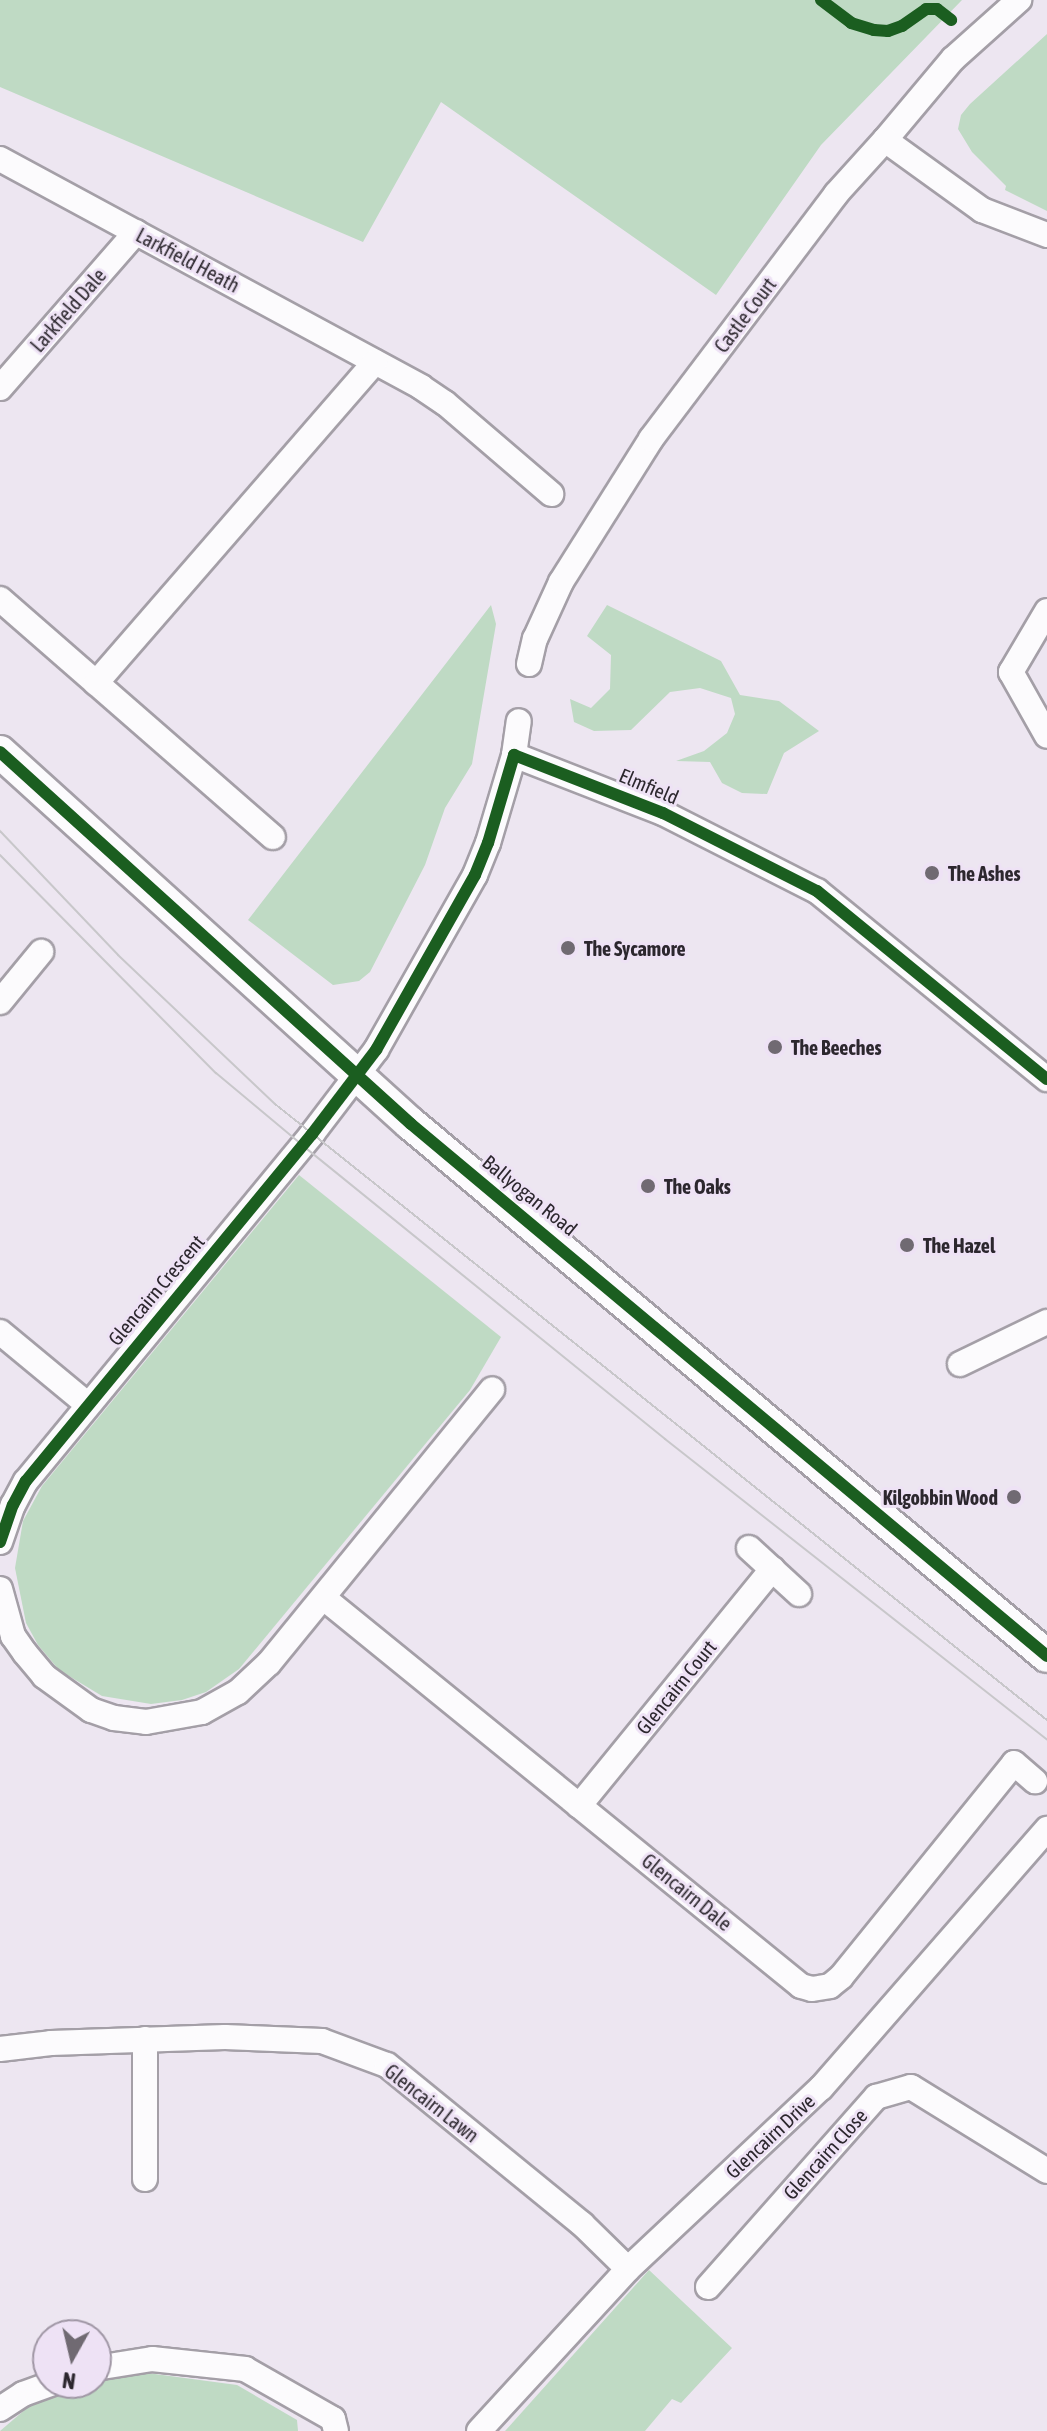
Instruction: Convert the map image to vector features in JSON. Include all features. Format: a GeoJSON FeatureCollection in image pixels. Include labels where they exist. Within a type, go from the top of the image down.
{"type":"FeatureCollection","features":[{"type":"Feature","properties":{"kind":"street","name":"Castle Court"},"geometry":{"type":"LineString","coordinates":[[529,664],[535,639],[561,582],[629,472],[836,194],[953,59],[1019,0]]}},
{"type":"Feature","properties":{"kind":"street"},"geometry":{"type":"LineString","coordinates":[[885,140],[982,210],[1047,235]]}},
{"type":"Feature","properties":{"kind":"street","name":"Larkfield Heath"},"geometry":{"type":"LineString","coordinates":[[0,159],[445,403],[551,494]]}},
{"type":"Feature","properties":{"kind":"street","name":"Larkfield Dale"},"geometry":{"type":"LineString","coordinates":[[0,388],[136,232]]}},
{"type":"Feature","properties":{"kind":"street"},"geometry":{"type":"LineString","coordinates":[[96,683],[375,362]]}},
{"type":"Feature","properties":{"kind":"street"},"geometry":{"type":"LineString","coordinates":[[0,599],[273,837]]}},
{"type":"Feature","properties":{"kind":"street"},"geometry":{"type":"LineString","coordinates":[[1047,611],[1011,672],[1047,736]]}},
{"type":"Feature","properties":{"kind":"street"},"geometry":{"type":"LineString","coordinates":[[360,1074],[475,875],[488,843],[514,755],[519,721]]}},
{"type":"Feature","properties":{"kind":"street","name":"Ballyogan Road"},"geometry":{"type":"LineString","coordinates":[[0,752],[305,1031],[360,1074],[411,1124],[1045,1650]]}},
{"type":"Feature","properties":{"kind":"street","name":"Elmfield"},"geometry":{"type":"LineString","coordinates":[[514,755],[663,813],[817,891],[1047,1079]]}},
{"type":"Feature","properties":{"kind":"street"},"geometry":{"type":"LineString","coordinates":[[0,1002],[41,952]]}},
{"type":"Feature","properties":{"kind":"street","name":"Glencairn Crescent"},"geometry":{"type":"LineString","coordinates":[[0,1542],[13,1505],[26,1481],[360,1074]]}},
{"type":"Feature","properties":{"kind":"street"},"geometry":{"type":"LineString","coordinates":[[960,1364],[1047,1322]]}},
{"type":"Feature","properties":{"kind":"street"},"geometry":{"type":"LineString","coordinates":[[0,1332],[87,1404]]}},
{"type":"Feature","properties":{"kind":"street"},"geometry":{"type":"LineString","coordinates":[[0,1589],[13,1636],[44,1676],[91,1710],[114,1718],[146,1722],[202,1712],[238,1692],[269,1663],[325,1599],[492,1390]]}},
{"type":"Feature","properties":{"kind":"street"},"geometry":{"type":"LineString","coordinates":[[749,1548],[799,1594]]}},
{"type":"Feature","properties":{"kind":"street","name":"Glencairn Court"},"geometry":{"type":"LineString","coordinates":[[579,1806],[772,1569]]}},
{"type":"Feature","properties":{"kind":"street","name":"Glencairn Dale"},"geometry":{"type":"LineString","coordinates":[[325,1599],[801,1986],[821,1989],[841,1977],[1014,1763],[1035,1781]]}},
{"type":"Feature","properties":{"kind":"street","name":"Glencairn Drive"},"geometry":{"type":"LineString","coordinates":[[479,2431],[628,2269],[821,2088],[1047,1829]]}},
{"type":"Feature","properties":{"kind":"street","name":"Glencairn Lawn"},"geometry":{"type":"LineString","coordinates":[[0,2049],[225,2037],[322,2041],[387,2065],[582,2224],[628,2269]]}},
{"type":"Feature","properties":{"kind":"street"},"geometry":{"type":"LineString","coordinates":[[145,2039],[145,2179]]}},
{"type":"Feature","properties":{"kind":"street","name":"Glencairn Close"},"geometry":{"type":"LineString","coordinates":[[708,2287],[876,2097],[911,2087],[1047,2171]]}},
{"type":"Feature","properties":{"kind":"street"},"geometry":{"type":"LineString","coordinates":[[112,2365],[152,2359],[245,2369],[333,2419],[336,2431]]}},
{"type":"Feature","properties":{"kind":"street"},"geometry":{"type":"LineString","coordinates":[[0,2409],[32,2391]]}},
{"type":"Feature","properties":{"kind":"green space"},"geometry":{"type":"Polygon","coordinates":[[[0,0],[962,0],[821,145],[716,295],[441,102],[363,242],[0,87],[0,0]]]}},
{"type":"Feature","properties":{"kind":"green space"},"geometry":{"type":"Polygon","coordinates":[[[1047,34],[1047,211],[1005,190],[1006,186],[972,152],[958,129],[961,115],[970,104],[1047,34]]]}},
{"type":"Feature","properties":{"kind":"green space"},"geometry":{"type":"Polygon","coordinates":[[[491,605],[496,624],[472,764],[445,808],[425,865],[370,972],[359,981],[333,985],[248,920],[491,605]]]}},
{"type":"Feature","properties":{"kind":"green space"},"geometry":{"type":"Polygon","coordinates":[[[607,605],[721,661],[740,695],[779,701],[819,731],[784,753],[767,794],[742,793],[722,783],[710,762],[676,761],[704,751],[727,733],[735,714],[731,698],[700,688],[670,692],[631,730],[594,731],[574,722],[570,699],[591,708],[610,689],[611,655],[587,636],[607,605]]]}},
{"type":"Feature","properties":{"kind":"green space"},"geometry":{"type":"Polygon","coordinates":[[[299,1175],[501,1337],[470,1390],[239,1669],[206,1692],[182,1700],[151,1704],[102,1696],[59,1670],[38,1645],[26,1623],[15,1568],[23,1521],[42,1486],[299,1175]]]}},
{"type":"Feature","properties":{"kind":"green space"},"geometry":{"type":"Polygon","coordinates":[[[649,2270],[732,2348],[681,2403],[672,2399],[645,2431],[505,2431],[649,2270]]]}},
{"type":"Feature","properties":{"kind":"green space"},"geometry":{"type":"Polygon","coordinates":[[[125,2370],[237,2385],[297,2420],[298,2431],[0,2431],[34,2402],[43,2399],[112,2399],[112,2375],[125,2370]]]}},
{"type":"Feature","properties":{"kind":"tram line"},"geometry":{"type":"LineString","coordinates":[[0,831],[118,955],[275,1104],[1047,1720]]}},
{"type":"Feature","properties":{"kind":"tram line"},"geometry":{"type":"LineString","coordinates":[[0,855],[216,1073],[665,1439],[1047,1740]]}},
{"type":"Feature","properties":{"kind":"cycle path"},"geometry":{"type":"LineString","coordinates":[[821,0],[851,23],[874,30],[888,31],[902,26],[926,9],[937,9],[951,20]]}},
{"type":"Feature","properties":{"kind":"cycle path"},"geometry":{"type":"LineString","coordinates":[[0,752],[411,1124],[1047,1656]]}},
{"type":"Feature","properties":{"kind":"cycle path"},"geometry":{"type":"LineString","coordinates":[[0,1542],[13,1505],[26,1481],[312,1134],[376,1050],[475,875],[488,843],[514,755],[663,813],[817,891],[1047,1079]]}},
{"type":"Feature","properties":{"kind":"place","name":"The Ashes"},"geometry":{"type":"Point","coordinates":[932,873]}},
{"type":"Feature","properties":{"kind":"place","name":"The Sycamore"},"geometry":{"type":"Point","coordinates":[568,948]}},
{"type":"Feature","properties":{"kind":"place","name":"The Beeches"},"geometry":{"type":"Point","coordinates":[775,1047]}},
{"type":"Feature","properties":{"kind":"place","name":"The Oaks"},"geometry":{"type":"Point","coordinates":[648,1186]}},
{"type":"Feature","properties":{"kind":"place","name":"The Hazel"},"geometry":{"type":"Point","coordinates":[907,1245]}},
{"type":"Feature","properties":{"kind":"place","name":"Kilgobbin Wood"},"geometry":{"type":"Point","coordinates":[1014,1497]}}]}
